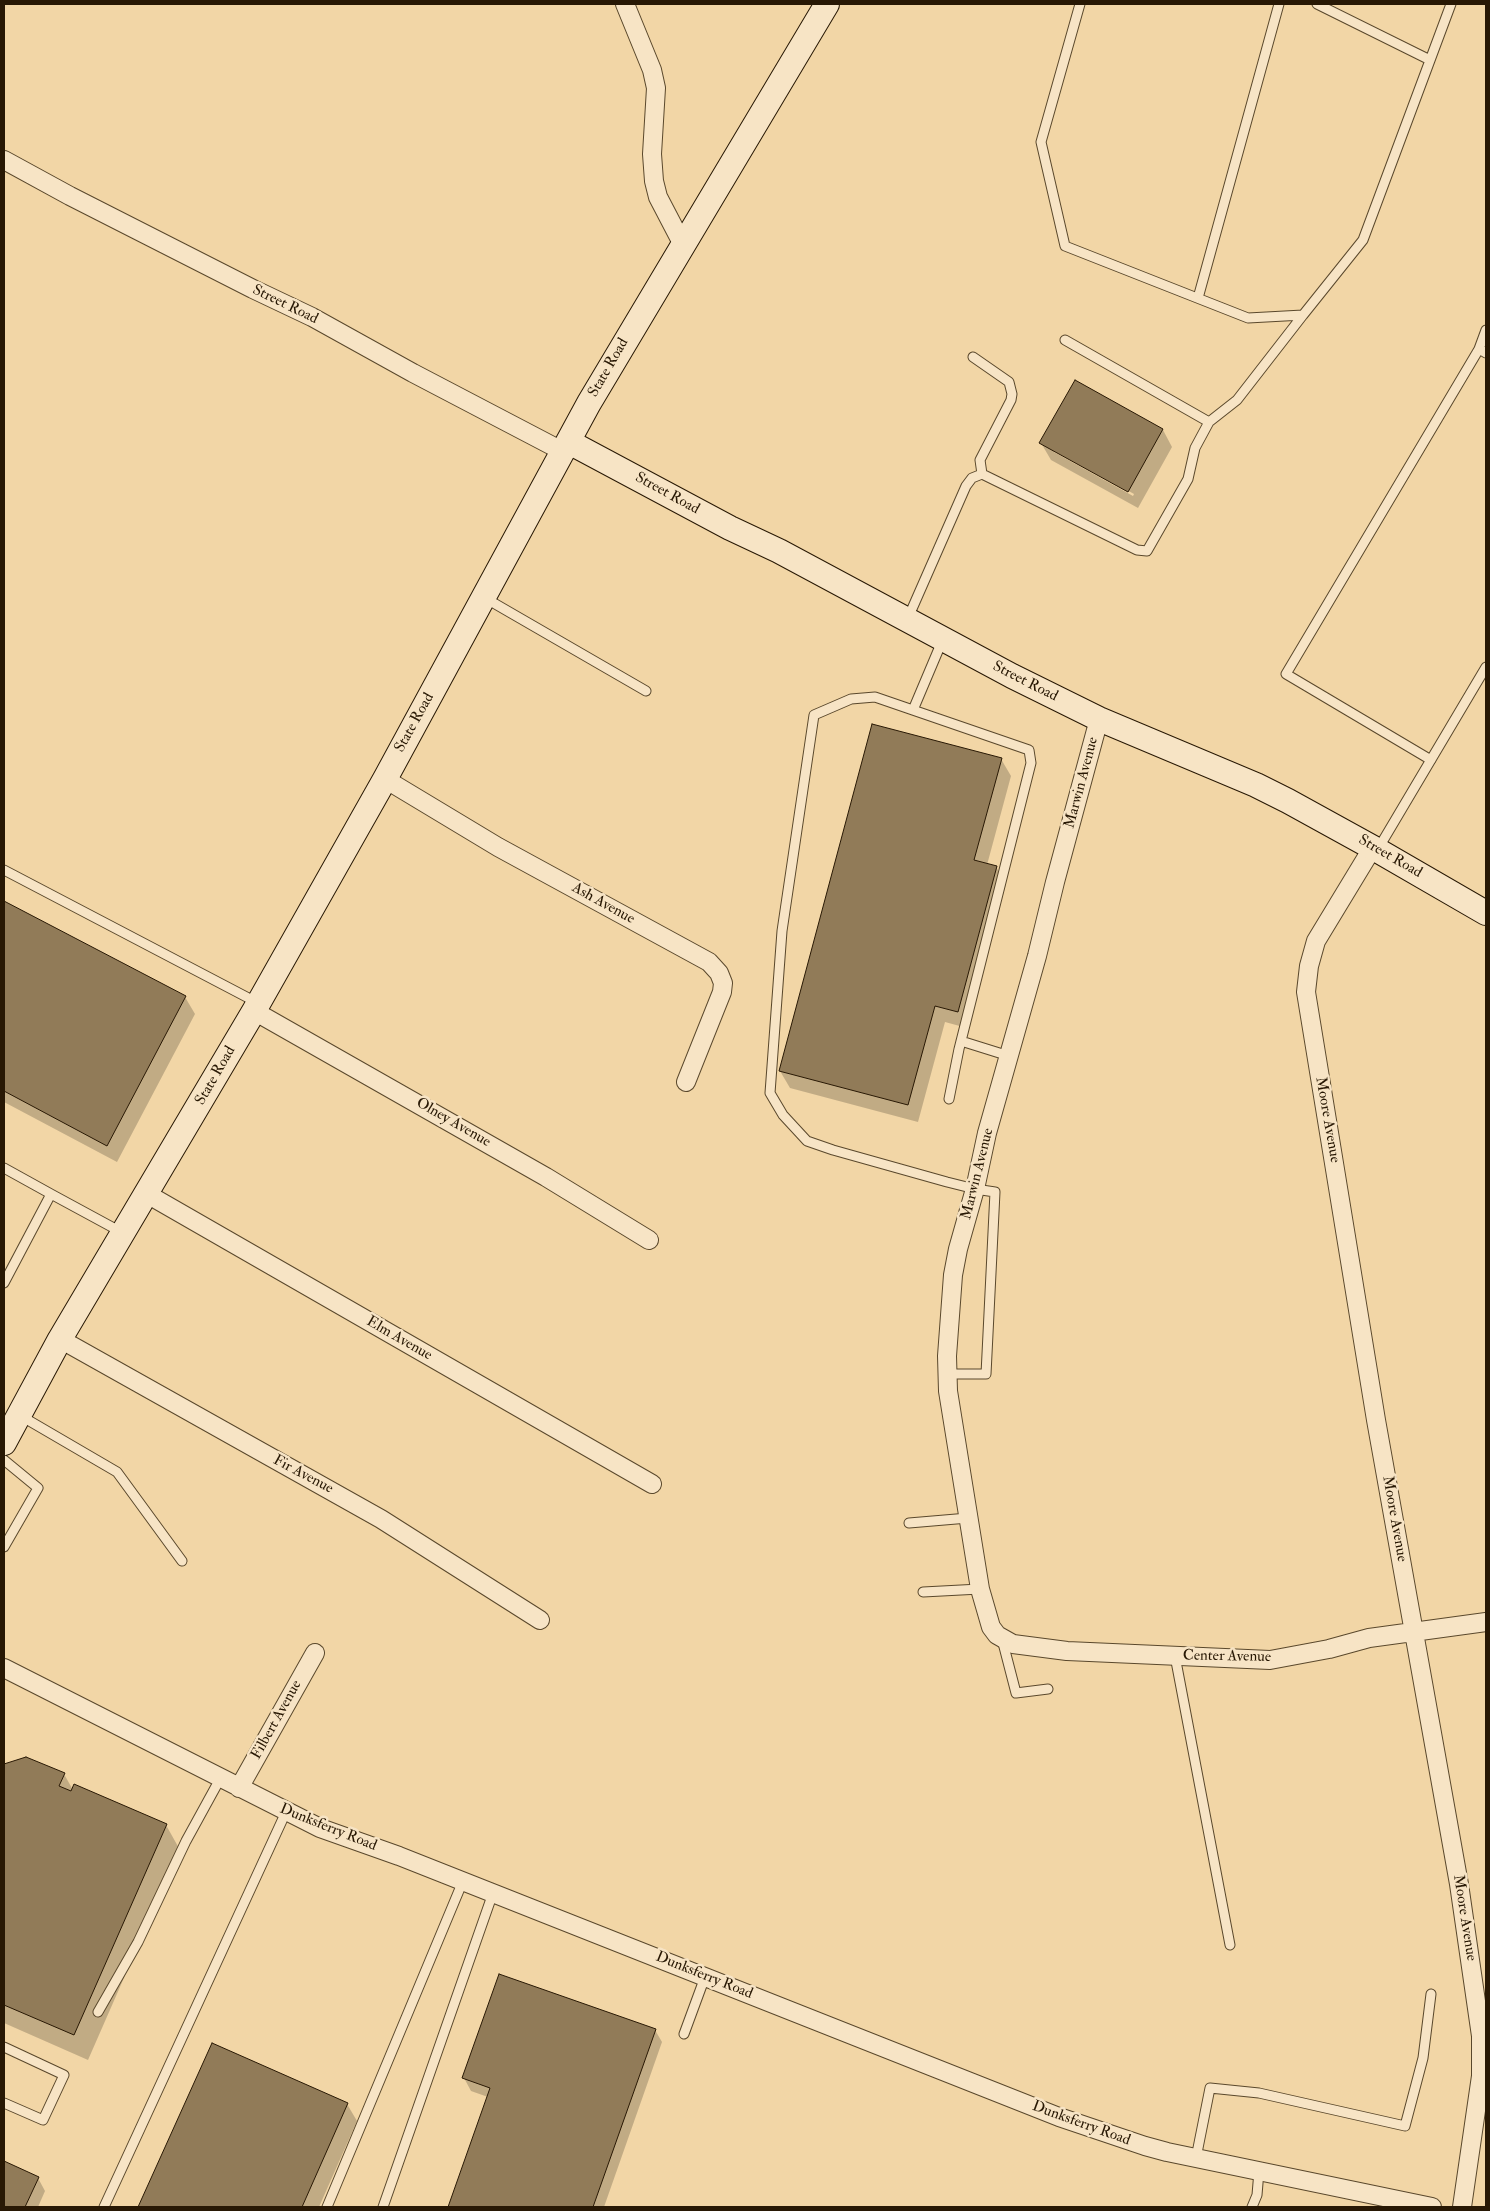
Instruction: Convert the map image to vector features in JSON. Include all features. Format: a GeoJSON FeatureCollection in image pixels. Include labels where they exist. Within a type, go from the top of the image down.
{"type":"FeatureCollection","features":[{"type":"Feature","properties":{"kind":"main road","name":"State Road"},"geometry":{"type":"LineString","coordinates":[[4,1443],[60,1339],[256,1007],[385,779],[589,403],[682,243],[763,114],[827,4]]}},
{"type":"Feature","properties":{"kind":"main road","name":"Street Road"},"geometry":{"type":"LineString","coordinates":[[566,447],[1099,719],[1256,785],[1375,848],[1486,912]]}},
{"type":"Feature","properties":{"kind":"street"},"geometry":{"type":"LineString","coordinates":[[625,4],[652,70],[656,88],[652,154],[654,181],[658,197],[682,243]]}},
{"type":"Feature","properties":{"kind":"street","name":"Street Road"},"geometry":{"type":"LineString","coordinates":[[4,160],[183,254],[312,317],[413,373],[566,447]]}},
{"type":"Feature","properties":{"kind":"street","name":"Marwin Avenue"},"geometry":{"type":"LineString","coordinates":[[999,1637],[989,1622],[980,1589],[950,1413],[948,1374],[953,1275],[958,1249],[975,1190],[987,1132],[1099,719]]}},
{"type":"Feature","properties":{"kind":"street","name":"Ash Avenue"},"geometry":{"type":"LineString","coordinates":[[385,779],[498,847],[709,962],[719,973],[723,982],[722,992],[720,1002],[686,1082]]}},
{"type":"Feature","properties":{"kind":"street","name":"Moore Avenue"},"geometry":{"type":"LineString","coordinates":[[1375,848],[1316,941],[1309,966],[1306,992],[1376,1420],[1415,1633],[1482,2036],[1481,2076],[1462,2207]]}},
{"type":"Feature","properties":{"kind":"street","name":"Olney Avenue"},"geometry":{"type":"LineString","coordinates":[[256,1007],[546,1177],[649,1240]]}},
{"type":"Feature","properties":{"kind":"street","name":"Elm Avenue"},"geometry":{"type":"LineString","coordinates":[[147,1194],[652,1484]]}},
{"type":"Feature","properties":{"kind":"street","name":"Fir Avenue"},"geometry":{"type":"LineString","coordinates":[[60,1339],[382,1519],[540,1620]]}},
{"type":"Feature","properties":{"kind":"street","name":"Center Avenue"},"geometry":{"type":"LineString","coordinates":[[999,1637],[1013,1644],[1067,1650],[1270,1660],[1329,1649],[1369,1638],[1486,1622]]}},
{"type":"Feature","properties":{"kind":"street","name":"Filbert Avenue"},"geometry":{"type":"LineString","coordinates":[[239,1788],[316,1652]]}},
{"type":"Feature","properties":{"kind":"street","name":"Dunksferry Road"},"geometry":{"type":"LineString","coordinates":[[4,1668],[320,1828],[463,1881],[1059,2117],[1145,2146],[1259,2171],[1375,2202],[1432,2207]]}},
{"type":"Feature","properties":{"kind":"lane"},"geometry":{"type":"LineString","coordinates":[[1080,4],[1041,142],[1065,246],[1248,318],[1303,315]]}},
{"type":"Feature","properties":{"kind":"lane"},"geometry":{"type":"LineString","coordinates":[[1198,298],[1279,4]]}},
{"type":"Feature","properties":{"kind":"lane"},"geometry":{"type":"LineString","coordinates":[[1317,4],[1430,60]]}},
{"type":"Feature","properties":{"kind":"lane"},"geometry":{"type":"LineString","coordinates":[[907,620],[966,486],[972,478],[982,474],[1137,550],[1146,551],[1188,479],[1195,448],[1209,422],[1237,400],[1363,240],[1451,4]]}},
{"type":"Feature","properties":{"kind":"lane"},"geometry":{"type":"LineString","coordinates":[[1431,760],[1286,674],[1483,351],[1486,330]]}},
{"type":"Feature","properties":{"kind":"lane"},"geometry":{"type":"LineString","coordinates":[[1065,340],[1209,422]]}},
{"type":"Feature","properties":{"kind":"lane"},"geometry":{"type":"LineString","coordinates":[[973,357],[1009,382],[1012,394],[1011,400],[980,460],[982,474]]}},
{"type":"Feature","properties":{"kind":"lane"},"geometry":{"type":"LineString","coordinates":[[484,598],[646,691]]}},
{"type":"Feature","properties":{"kind":"lane"},"geometry":{"type":"LineString","coordinates":[[913,710],[943,639]]}},
{"type":"Feature","properties":{"kind":"lane"},"geometry":{"type":"LineString","coordinates":[[1375,848],[1431,760],[1486,667]]}},
{"type":"Feature","properties":{"kind":"lane"},"geometry":{"type":"LineString","coordinates":[[948,1374],[986,1374],[995,1192],[975,1190],[807,1141],[783,1115],[770,1093],[782,931],[814,715],[851,699],[875,696],[1029,750],[1031,763],[961,1041],[949,1099]]}},
{"type":"Feature","properties":{"kind":"lane"},"geometry":{"type":"LineString","coordinates":[[4,870],[256,1007]]}},
{"type":"Feature","properties":{"kind":"lane"},"geometry":{"type":"LineString","coordinates":[[961,1041],[1009,1056]]}},
{"type":"Feature","properties":{"kind":"lane"},"geometry":{"type":"LineString","coordinates":[[4,1168],[123,1233]]}},
{"type":"Feature","properties":{"kind":"lane"},"geometry":{"type":"LineString","coordinates":[[4,1283],[51,1194]]}},
{"type":"Feature","properties":{"kind":"lane"},"geometry":{"type":"LineString","coordinates":[[19,1414],[117,1472],[182,1561]]}},
{"type":"Feature","properties":{"kind":"lane"},"geometry":{"type":"LineString","coordinates":[[4,1460],[38,1488],[4,1546]]}},
{"type":"Feature","properties":{"kind":"lane"},"geometry":{"type":"LineString","coordinates":[[909,1523],[968,1518]]}},
{"type":"Feature","properties":{"kind":"lane"},"geometry":{"type":"LineString","coordinates":[[923,1592],[980,1589]]}},
{"type":"Feature","properties":{"kind":"lane"},"geometry":{"type":"LineString","coordinates":[[999,1637],[1016,1693],[1048,1689]]}},
{"type":"Feature","properties":{"kind":"lane"},"geometry":{"type":"LineString","coordinates":[[1174,1656],[1230,1945]]}},
{"type":"Feature","properties":{"kind":"lane"},"geometry":{"type":"LineString","coordinates":[[98,2012],[138,1942],[186,1841],[220,1779]]}},
{"type":"Feature","properties":{"kind":"lane"},"geometry":{"type":"LineString","coordinates":[[104,2207],[286,1812]]}},
{"type":"Feature","properties":{"kind":"lane"},"geometry":{"type":"LineString","coordinates":[[327,2207],[463,1881]]}},
{"type":"Feature","properties":{"kind":"lane"},"geometry":{"type":"LineString","coordinates":[[383,2207],[493,1893]]}},
{"type":"Feature","properties":{"kind":"lane"},"geometry":{"type":"LineString","coordinates":[[684,2034],[705,1977]]}},
{"type":"Feature","properties":{"kind":"lane"},"geometry":{"type":"LineString","coordinates":[[1196,2158],[1210,2088],[1259,2093],[1404,2126],[1423,2058],[1431,1994]]}},
{"type":"Feature","properties":{"kind":"lane"},"geometry":{"type":"LineString","coordinates":[[4,2047],[64,2075],[43,2120],[4,2103]]}},
{"type":"Feature","properties":{"kind":"lane"},"geometry":{"type":"LineString","coordinates":[[1252,2207],[1257,2195],[1259,2171]]}},
{"type":"Feature","properties":{"kind":"building"},"geometry":{"type":"Polygon","coordinates":[[[1075,380],[1163,429],[1128,492],[1039,443],[1075,380]]]}},
{"type":"Feature","properties":{"kind":"building"},"geometry":{"type":"Polygon","coordinates":[[[872,724],[1002,758],[974,860],[997,866],[958,1012],[935,1006],[908,1105],[779,1071],[872,724]]]}},
{"type":"Feature","properties":{"kind":"building"},"geometry":{"type":"Polygon","coordinates":[[[4,901],[186,996],[107,1146],[4,1091],[4,901]]]}},
{"type":"Feature","properties":{"kind":"building"},"geometry":{"type":"Polygon","coordinates":[[[26,1757],[65,1773],[59,1786],[71,1791],[74,1784],[167,1824],[74,2035],[4,2005],[4,1764],[26,1757]]]}},
{"type":"Feature","properties":{"kind":"building"},"geometry":{"type":"Polygon","coordinates":[[[499,1974],[656,2029],[593,2207],[448,2207],[490,2088],[462,2078],[499,1974]]]}},
{"type":"Feature","properties":{"kind":"building"},"geometry":{"type":"Polygon","coordinates":[[[212,2043],[348,2103],[302,2207],[138,2207],[212,2043]]]}},
{"type":"Feature","properties":{"kind":"building"},"geometry":{"type":"Polygon","coordinates":[[[4,2161],[39,2177],[25,2207],[4,2207],[4,2161]]]}}]}
